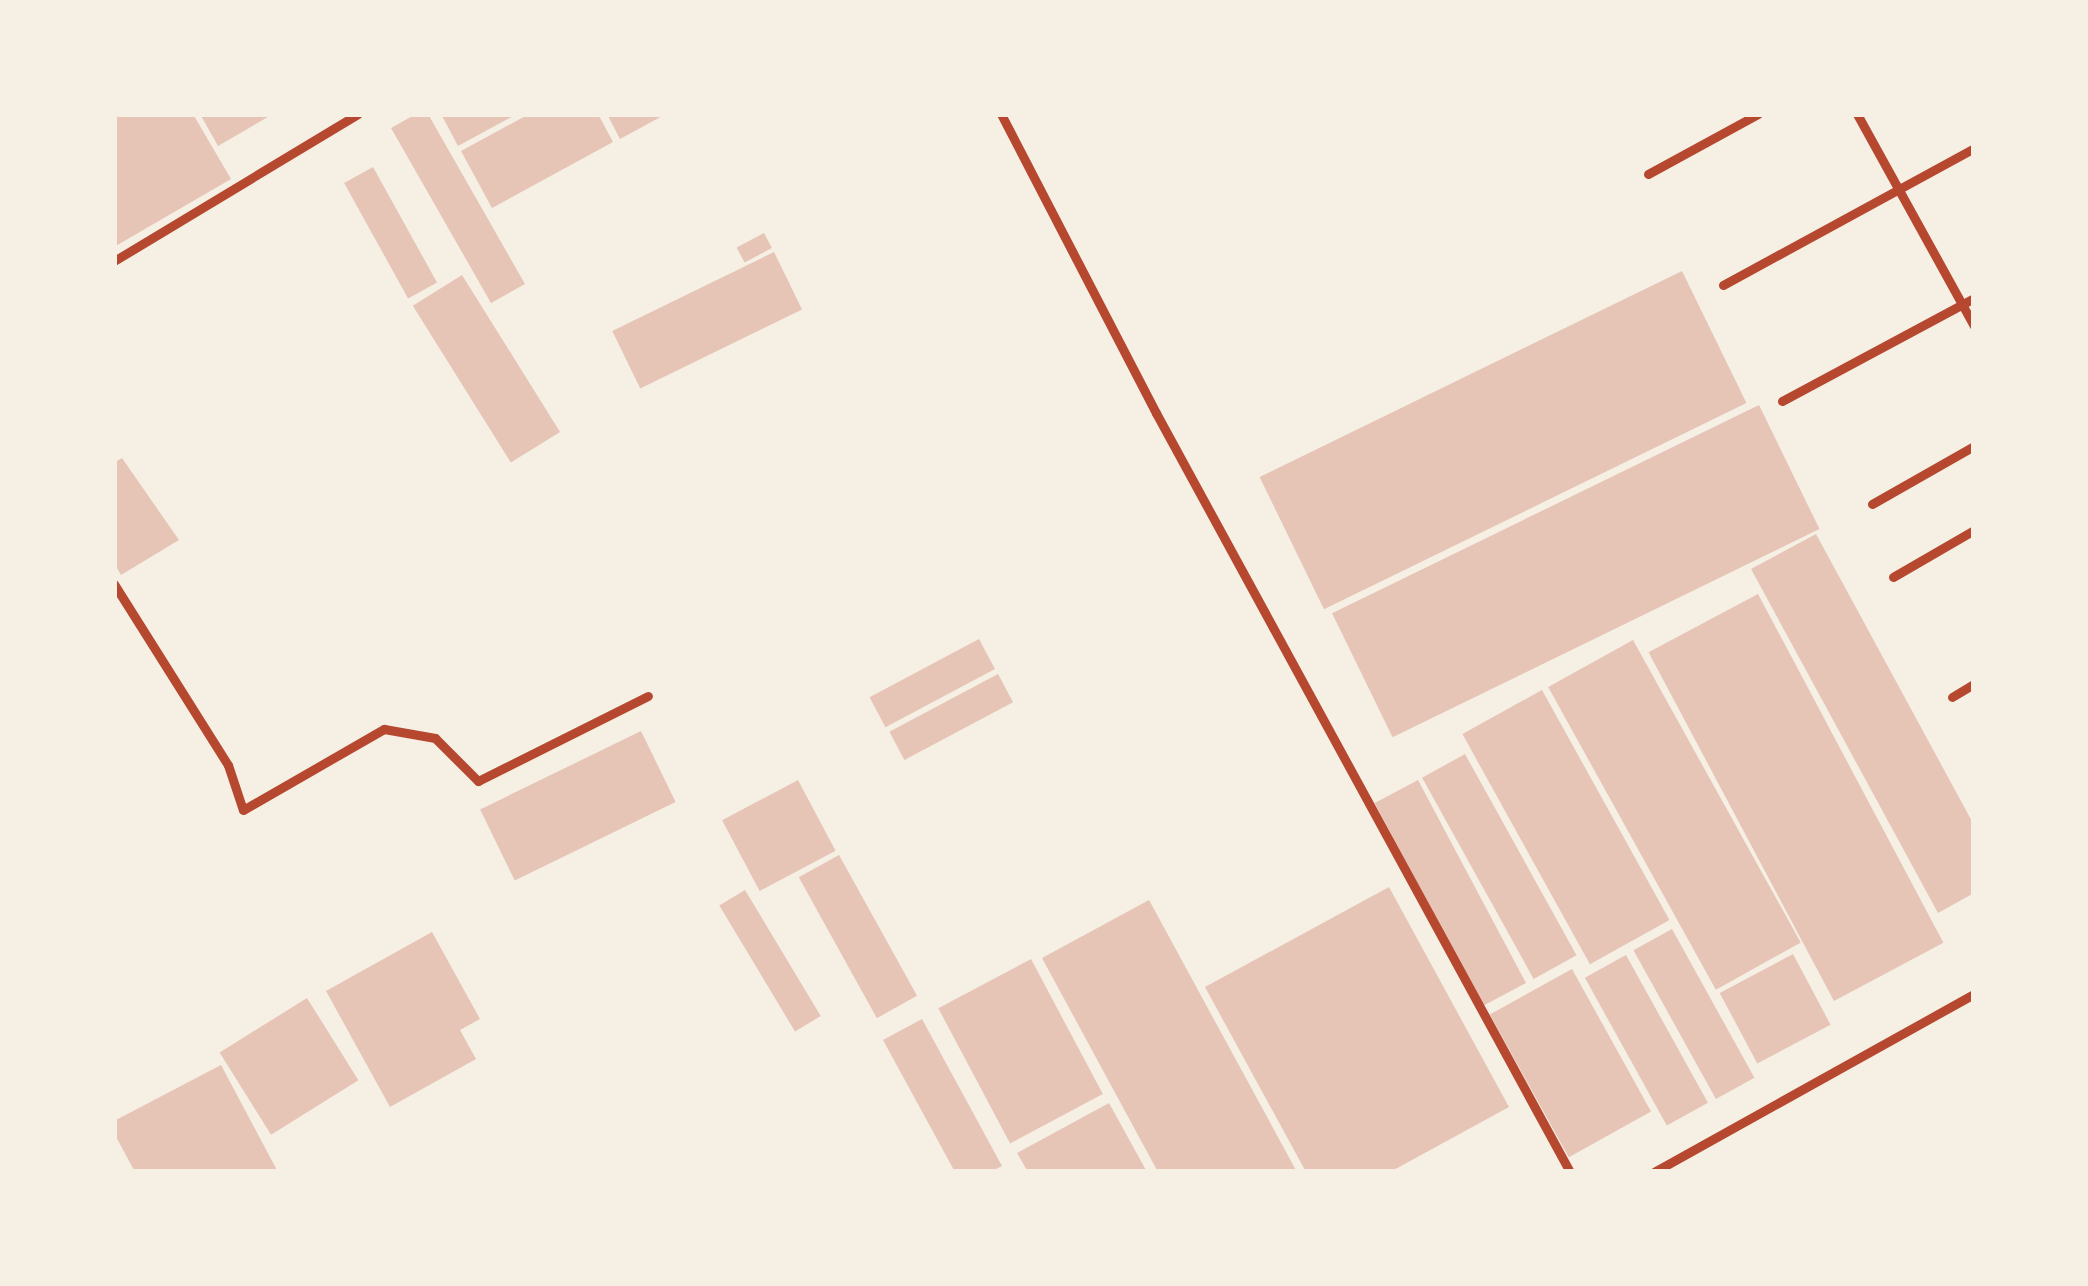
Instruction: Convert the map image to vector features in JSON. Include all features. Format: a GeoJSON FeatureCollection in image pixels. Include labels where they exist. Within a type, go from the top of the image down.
{"type":"FeatureCollection","features":[{"type":"Feature","properties":{"kind":"street"},"geometry":{"type":"LineString","coordinates":[[114,261],[358,114]]}},
{"type":"Feature","properties":{"kind":"street"},"geometry":{"type":"LineString","coordinates":[[1001,114],[1156,413],[1570,1172]]}},
{"type":"Feature","properties":{"kind":"street"},"geometry":{"type":"LineString","coordinates":[[1648,174],[1758,114]]}},
{"type":"Feature","properties":{"kind":"street"},"geometry":{"type":"LineString","coordinates":[[1857,114],[1974,326]]}},
{"type":"Feature","properties":{"kind":"street"},"geometry":{"type":"LineString","coordinates":[[1723,285],[1974,148]]}},
{"type":"Feature","properties":{"kind":"street"},"geometry":{"type":"LineString","coordinates":[[1782,401],[1974,298]]}},
{"type":"Feature","properties":{"kind":"street"},"geometry":{"type":"LineString","coordinates":[[1872,504],[1974,446]]}},
{"type":"Feature","properties":{"kind":"street"},"geometry":{"type":"LineString","coordinates":[[1893,577],[1974,530]]}},
{"type":"Feature","properties":{"kind":"street"},"geometry":{"type":"LineString","coordinates":[[114,584],[228,766],[243,810],[384,729],[436,738],[478,781],[648,697]]}},
{"type":"Feature","properties":{"kind":"street"},"geometry":{"type":"LineString","coordinates":[[1952,697],[1974,685]]}},
{"type":"Feature","properties":{"kind":"street"},"geometry":{"type":"LineString","coordinates":[[1654,1172],[1974,994]]}},
{"type":"Feature","properties":{"kind":"building"},"geometry":{"type":"Polygon","coordinates":[[[114,114],[193,114],[231,179],[114,247],[114,114]]]}},
{"type":"Feature","properties":{"kind":"building"},"geometry":{"type":"Polygon","coordinates":[[[200,114],[273,114],[218,146],[200,114]]]}},
{"type":"Feature","properties":{"kind":"building"},"geometry":{"type":"Polygon","coordinates":[[[416,114],[428,114],[525,284],[491,303],[391,128],[416,114]]]}},
{"type":"Feature","properties":{"kind":"building"},"geometry":{"type":"Polygon","coordinates":[[[441,114],[517,114],[458,146],[441,114]]]}},
{"type":"Feature","properties":{"kind":"building"},"geometry":{"type":"Polygon","coordinates":[[[529,114],[598,114],[613,142],[492,208],[461,151],[529,114]]]}},
{"type":"Feature","properties":{"kind":"building"},"geometry":{"type":"Polygon","coordinates":[[[607,114],[666,114],[620,139],[607,114]]]}},
{"type":"Feature","properties":{"kind":"building"},"geometry":{"type":"Polygon","coordinates":[[[373,167],[437,282],[408,298],[344,183],[373,167]]]}},
{"type":"Feature","properties":{"kind":"building"},"geometry":{"type":"Polygon","coordinates":[[[764,233],[772,248],[745,263],[737,248],[764,233]]]}},
{"type":"Feature","properties":{"kind":"building"},"geometry":{"type":"Polygon","coordinates":[[[774,252],[802,310],[640,388],[612,331],[774,252]]]}},
{"type":"Feature","properties":{"kind":"building"},"geometry":{"type":"Polygon","coordinates":[[[1682,271],[1746,403],[1324,609],[1260,477],[1682,271]]]}},
{"type":"Feature","properties":{"kind":"building"},"geometry":{"type":"Polygon","coordinates":[[[462,275],[560,432],[511,463],[413,306],[462,275]]]}},
{"type":"Feature","properties":{"kind":"building"},"geometry":{"type":"Polygon","coordinates":[[[1759,405],[1819,529],[1393,737],[1332,613],[1759,405]]]}},
{"type":"Feature","properties":{"kind":"building"},"geometry":{"type":"Polygon","coordinates":[[[122,458],[179,540],[121,575],[114,563],[114,463],[122,458]]]}},
{"type":"Feature","properties":{"kind":"building"},"geometry":{"type":"Polygon","coordinates":[[[1816,534],[1974,825],[1974,893],[1938,913],[1751,569],[1816,534]]]}},
{"type":"Feature","properties":{"kind":"building"},"geometry":{"type":"Polygon","coordinates":[[[1758,594],[1943,943],[1834,1001],[1649,652],[1758,594]]]}},
{"type":"Feature","properties":{"kind":"building"},"geometry":{"type":"Polygon","coordinates":[[[979,639],[995,669],[885,727],[870,697],[979,639]]]}},
{"type":"Feature","properties":{"kind":"building"},"geometry":{"type":"Polygon","coordinates":[[[1633,640],[1801,943],[1716,990],[1548,687],[1633,640]]]}},
{"type":"Feature","properties":{"kind":"building"},"geometry":{"type":"Polygon","coordinates":[[[998,674],[1013,702],[904,760],[889,732],[998,674]]]}},
{"type":"Feature","properties":{"kind":"building"},"geometry":{"type":"Polygon","coordinates":[[[1542,690],[1670,920],[1590,964],[1462,734],[1542,690]]]}},
{"type":"Feature","properties":{"kind":"building"},"geometry":{"type":"Polygon","coordinates":[[[641,731],[676,802],[515,880],[480,809],[641,731]]]}},
{"type":"Feature","properties":{"kind":"building"},"geometry":{"type":"Polygon","coordinates":[[[1465,754],[1577,955],[1534,979],[1422,778],[1465,754]]]}},
{"type":"Feature","properties":{"kind":"building"},"geometry":{"type":"Polygon","coordinates":[[[798,780],[836,851],[760,891],[722,820],[798,780]]]}},
{"type":"Feature","properties":{"kind":"building"},"geometry":{"type":"Polygon","coordinates":[[[1418,780],[1526,983],[1483,1006],[1375,803],[1418,780]]]}},
{"type":"Feature","properties":{"kind":"building"},"geometry":{"type":"Polygon","coordinates":[[[839,855],[917,996],[877,1018],[799,877],[839,855]]]}},
{"type":"Feature","properties":{"kind":"building"},"geometry":{"type":"Polygon","coordinates":[[[1389,887],[1509,1107],[1390,1172],[1306,1172],[1205,987],[1389,887]]]}},
{"type":"Feature","properties":{"kind":"building"},"geometry":{"type":"Polygon","coordinates":[[[745,890],[821,1016],[795,1031],[719,905],[745,890]]]}},
{"type":"Feature","properties":{"kind":"building"},"geometry":{"type":"Polygon","coordinates":[[[1149,900],[1297,1172],[1158,1172],[1042,958],[1149,900]]]}},
{"type":"Feature","properties":{"kind":"building"},"geometry":{"type":"Polygon","coordinates":[[[1672,929],[1754,1078],[1716,1099],[1634,950],[1672,929]]]}},
{"type":"Feature","properties":{"kind":"building"},"geometry":{"type":"Polygon","coordinates":[[[432,932],[480,1019],[460,1030],[476,1059],[390,1107],[326,991],[432,932]]]}},
{"type":"Feature","properties":{"kind":"building"},"geometry":{"type":"Polygon","coordinates":[[[1793,954],[1831,1025],[1757,1064],[1720,993],[1793,954]]]}},
{"type":"Feature","properties":{"kind":"building"},"geometry":{"type":"Polygon","coordinates":[[[1626,955],[1708,1103],[1667,1126],[1585,978],[1626,955]]]}},
{"type":"Feature","properties":{"kind":"building"},"geometry":{"type":"Polygon","coordinates":[[[1031,959],[1103,1094],[1010,1143],[938,1008],[1031,959]]]}},
{"type":"Feature","properties":{"kind":"building"},"geometry":{"type":"Polygon","coordinates":[[[1572,969],[1651,1112],[1569,1157],[1490,1015],[1572,969]]]}},
{"type":"Feature","properties":{"kind":"building"},"geometry":{"type":"Polygon","coordinates":[[[307,998],[358,1080],[271,1135],[220,1053],[307,998]]]}},
{"type":"Feature","properties":{"kind":"building"},"geometry":{"type":"Polygon","coordinates":[[[922,1019],[1002,1166],[990,1172],[955,1172],[883,1040],[922,1019]]]}},
{"type":"Feature","properties":{"kind":"building"},"geometry":{"type":"Polygon","coordinates":[[[221,1065],[278,1172],[135,1172],[114,1133],[114,1121],[221,1065]]]}},
{"type":"Feature","properties":{"kind":"building"},"geometry":{"type":"Polygon","coordinates":[[[1109,1103],[1147,1172],[1028,1172],[1017,1153],[1109,1103]]]}}]}
